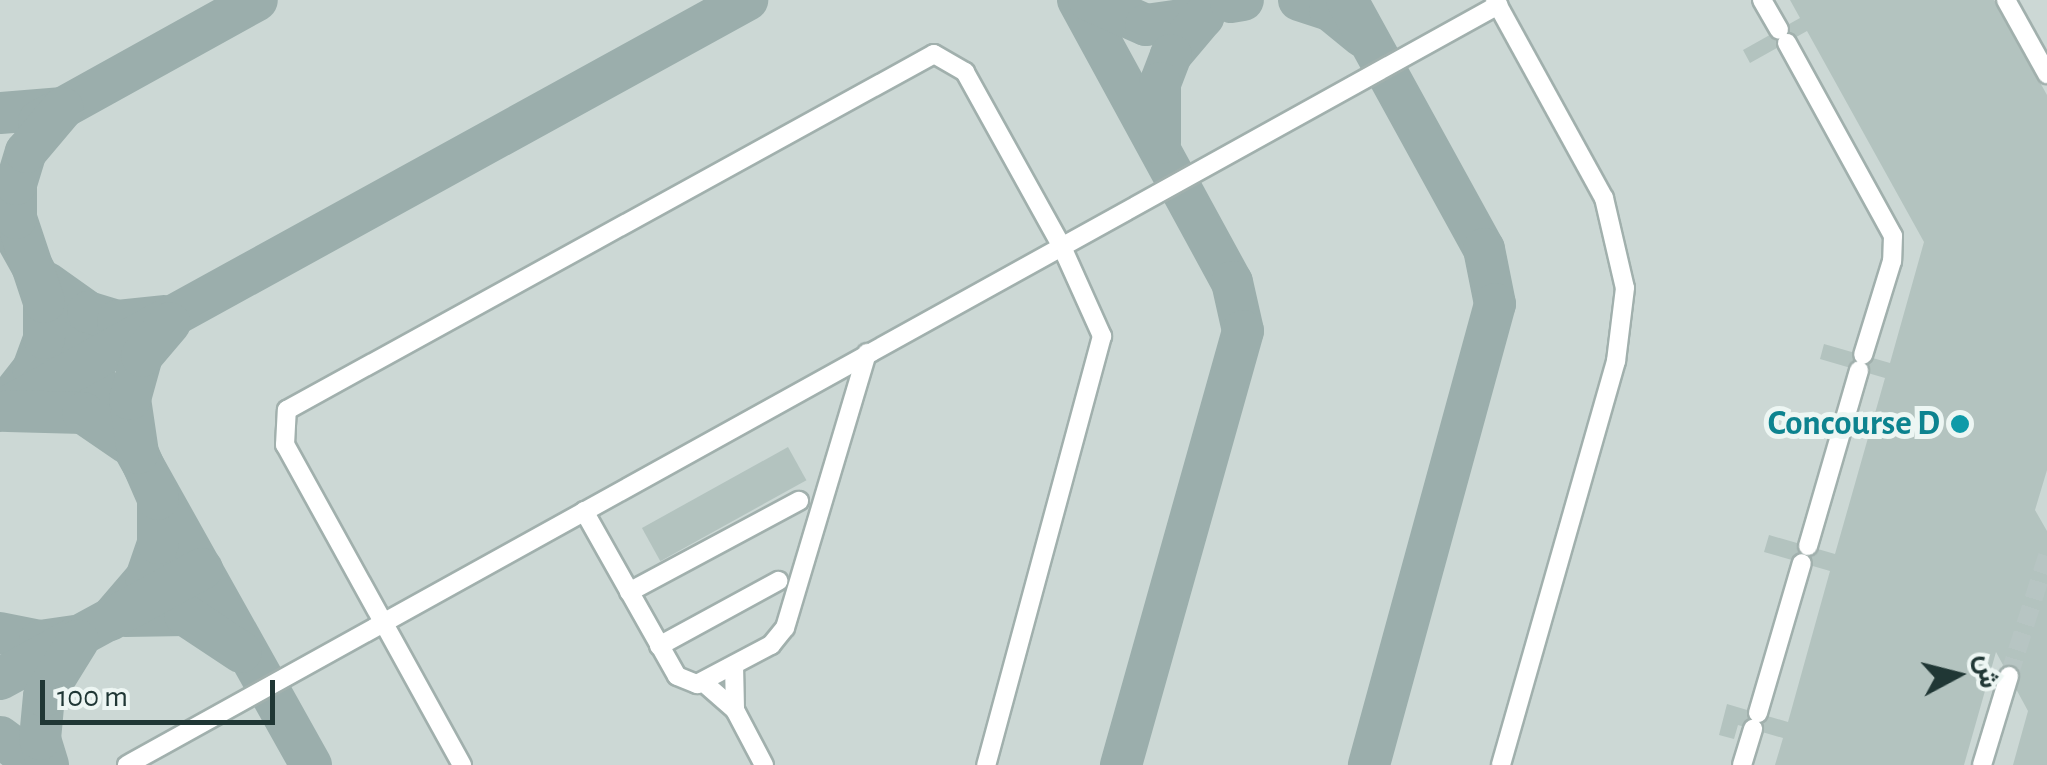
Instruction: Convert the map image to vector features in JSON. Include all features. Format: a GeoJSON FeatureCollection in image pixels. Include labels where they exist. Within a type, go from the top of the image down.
{"type":"FeatureCollection","features":[{"type":"Feature","properties":{"kind":"lane"},"geometry":{"type":"LineString","coordinates":[[1742,765],[1892,261],[1892,236],[1762,0]]}},
{"type":"Feature","properties":{"kind":"lane"},"geometry":{"type":"LineString","coordinates":[[2006,0],[2047,74]]}},
{"type":"Feature","properties":{"kind":"lane"},"geometry":{"type":"LineString","coordinates":[[127,765],[381,620],[1062,247],[1496,2],[1604,198],[1626,288],[1616,361],[1501,765]]}},
{"type":"Feature","properties":{"kind":"lane"},"geometry":{"type":"LineString","coordinates":[[462,765],[286,445],[283,422],[291,405],[900,68],[934,54],[960,64],[1062,247],[1100,325],[1102,357],[986,765]]}},
{"type":"Feature","properties":{"kind":"lane"},"geometry":{"type":"LineString","coordinates":[[702,682],[771,644],[785,628],[867,353]]}},
{"type":"Feature","properties":{"kind":"lane"},"geometry":{"type":"LineString","coordinates":[[629,592],[799,501]]}},
{"type":"Feature","properties":{"kind":"lane"},"geometry":{"type":"LineString","coordinates":[[584,511],[677,676],[702,682],[735,710],[764,765]]}},
{"type":"Feature","properties":{"kind":"lane"},"geometry":{"type":"LineString","coordinates":[[659,646],[778,581]]}},
{"type":"Feature","properties":{"kind":"lane"},"geometry":{"type":"LineString","coordinates":[[734,664],[735,710]]}},
{"type":"Feature","properties":{"kind":"lane"},"geometry":{"type":"LineString","coordinates":[[1982,765],[2009,676]]}},
{"type":"Feature","properties":{"kind":"shaded area"},"geometry":{"type":"Polygon","coordinates":[[[0,0],[2047,0],[2047,765],[0,765],[0,0]]]}},
{"type":"Feature","properties":{"kind":"building","name":"Concourse D"},"geometry":{"type":"Polygon","coordinates":[[[1790,0],[1994,0],[2047,95],[2047,470],[2035,510],[2047,531],[2047,765],[2013,765],[2028,711],[1996,652],[1964,765],[1775,765],[1783,738],[1738,725],[1734,739],[1719,735],[1727,704],[1788,722],[1830,571],[1764,552],[1769,535],[1835,554],[1885,378],[1820,359],[1824,344],[1890,363],[1924,242],[1807,31],[1750,63],[1743,50],[1800,18],[1790,0]]]}},
{"type":"Feature","properties":{"kind":"building"},"geometry":{"type":"Polygon","coordinates":[[[788,447],[806,480],[660,561],[642,528],[788,447]]]}},
{"type":"Feature","properties":{"kind":"taxiway"},"geometry":{"type":"LineString","coordinates":[[39,121],[257,0]]}},
{"type":"Feature","properties":{"kind":"taxiway"},"geometry":{"type":"LineString","coordinates":[[0,411],[747,0]]}},
{"type":"Feature","properties":{"kind":"taxiway"},"geometry":{"type":"LineString","coordinates":[[1078,0],[1232,282],[1243,331],[1121,765]]}},
{"type":"Feature","properties":{"kind":"taxiway"},"geometry":{"type":"LineString","coordinates":[[1089,0],[1146,25],[1203,17],[1171,55],[1160,83],[1160,143]]}},
{"type":"Feature","properties":{"kind":"taxiway"},"geometry":{"type":"LineString","coordinates":[[1231,2],[1243,0]]}},
{"type":"Feature","properties":{"kind":"taxiway"},"geometry":{"type":"LineString","coordinates":[[1299,0],[1330,10],[1362,36]]}},
{"type":"Feature","properties":{"kind":"taxiway"},"geometry":{"type":"LineString","coordinates":[[1347,0],[1484,249],[1495,304],[1369,765]]}},
{"type":"Feature","properties":{"kind":"taxiway"},"geometry":{"type":"LineString","coordinates":[[0,113],[63,108]]}},
{"type":"Feature","properties":{"kind":"taxiway"},"geometry":{"type":"LineString","coordinates":[[4,406],[33,369],[44,338],[44,302],[16,218],[16,184],[26,152],[63,108]]}},
{"type":"Feature","properties":{"kind":"taxiway"},"geometry":{"type":"LineString","coordinates":[[0,209],[311,765]]}},
{"type":"Feature","properties":{"kind":"taxiway"},"geometry":{"type":"LineString","coordinates":[[47,283],[88,312],[118,321],[164,316]]}},
{"type":"Feature","properties":{"kind":"taxiway"},"geometry":{"type":"LineString","coordinates":[[110,620],[146,578],[158,543],[158,499],[138,453],[130,399],[142,356],[170,323]]}},
{"type":"Feature","properties":{"kind":"taxiway"},"geometry":{"type":"LineString","coordinates":[[8,411],[83,413],[127,443]]}},
{"type":"Feature","properties":{"kind":"taxiway"},"geometry":{"type":"LineString","coordinates":[[0,679],[202,569]]}},
{"type":"Feature","properties":{"kind":"taxiway"},"geometry":{"type":"LineString","coordinates":[[125,616],[185,615],[241,652]]}},
{"type":"Feature","properties":{"kind":"taxiway"},"geometry":{"type":"LineString","coordinates":[[0,633],[40,641],[75,636]]}},
{"type":"Feature","properties":{"kind":"taxiway"},"geometry":{"type":"LineString","coordinates":[[48,765],[40,739],[44,696],[78,641]]}},
{"type":"Feature","properties":{"kind":"taxiway"},"geometry":{"type":"LineString","coordinates":[[0,737],[38,765]]}},
{"type":"Feature","properties":{"kind":"tunnel"},"geometry":{"type":"LineString","coordinates":[[2009,676],[2047,556]]}},
{"type":"Feature","properties":{"kind":"place","name":"Concourse D"},"geometry":{"type":"Point","coordinates":[1960,424]}}]}
